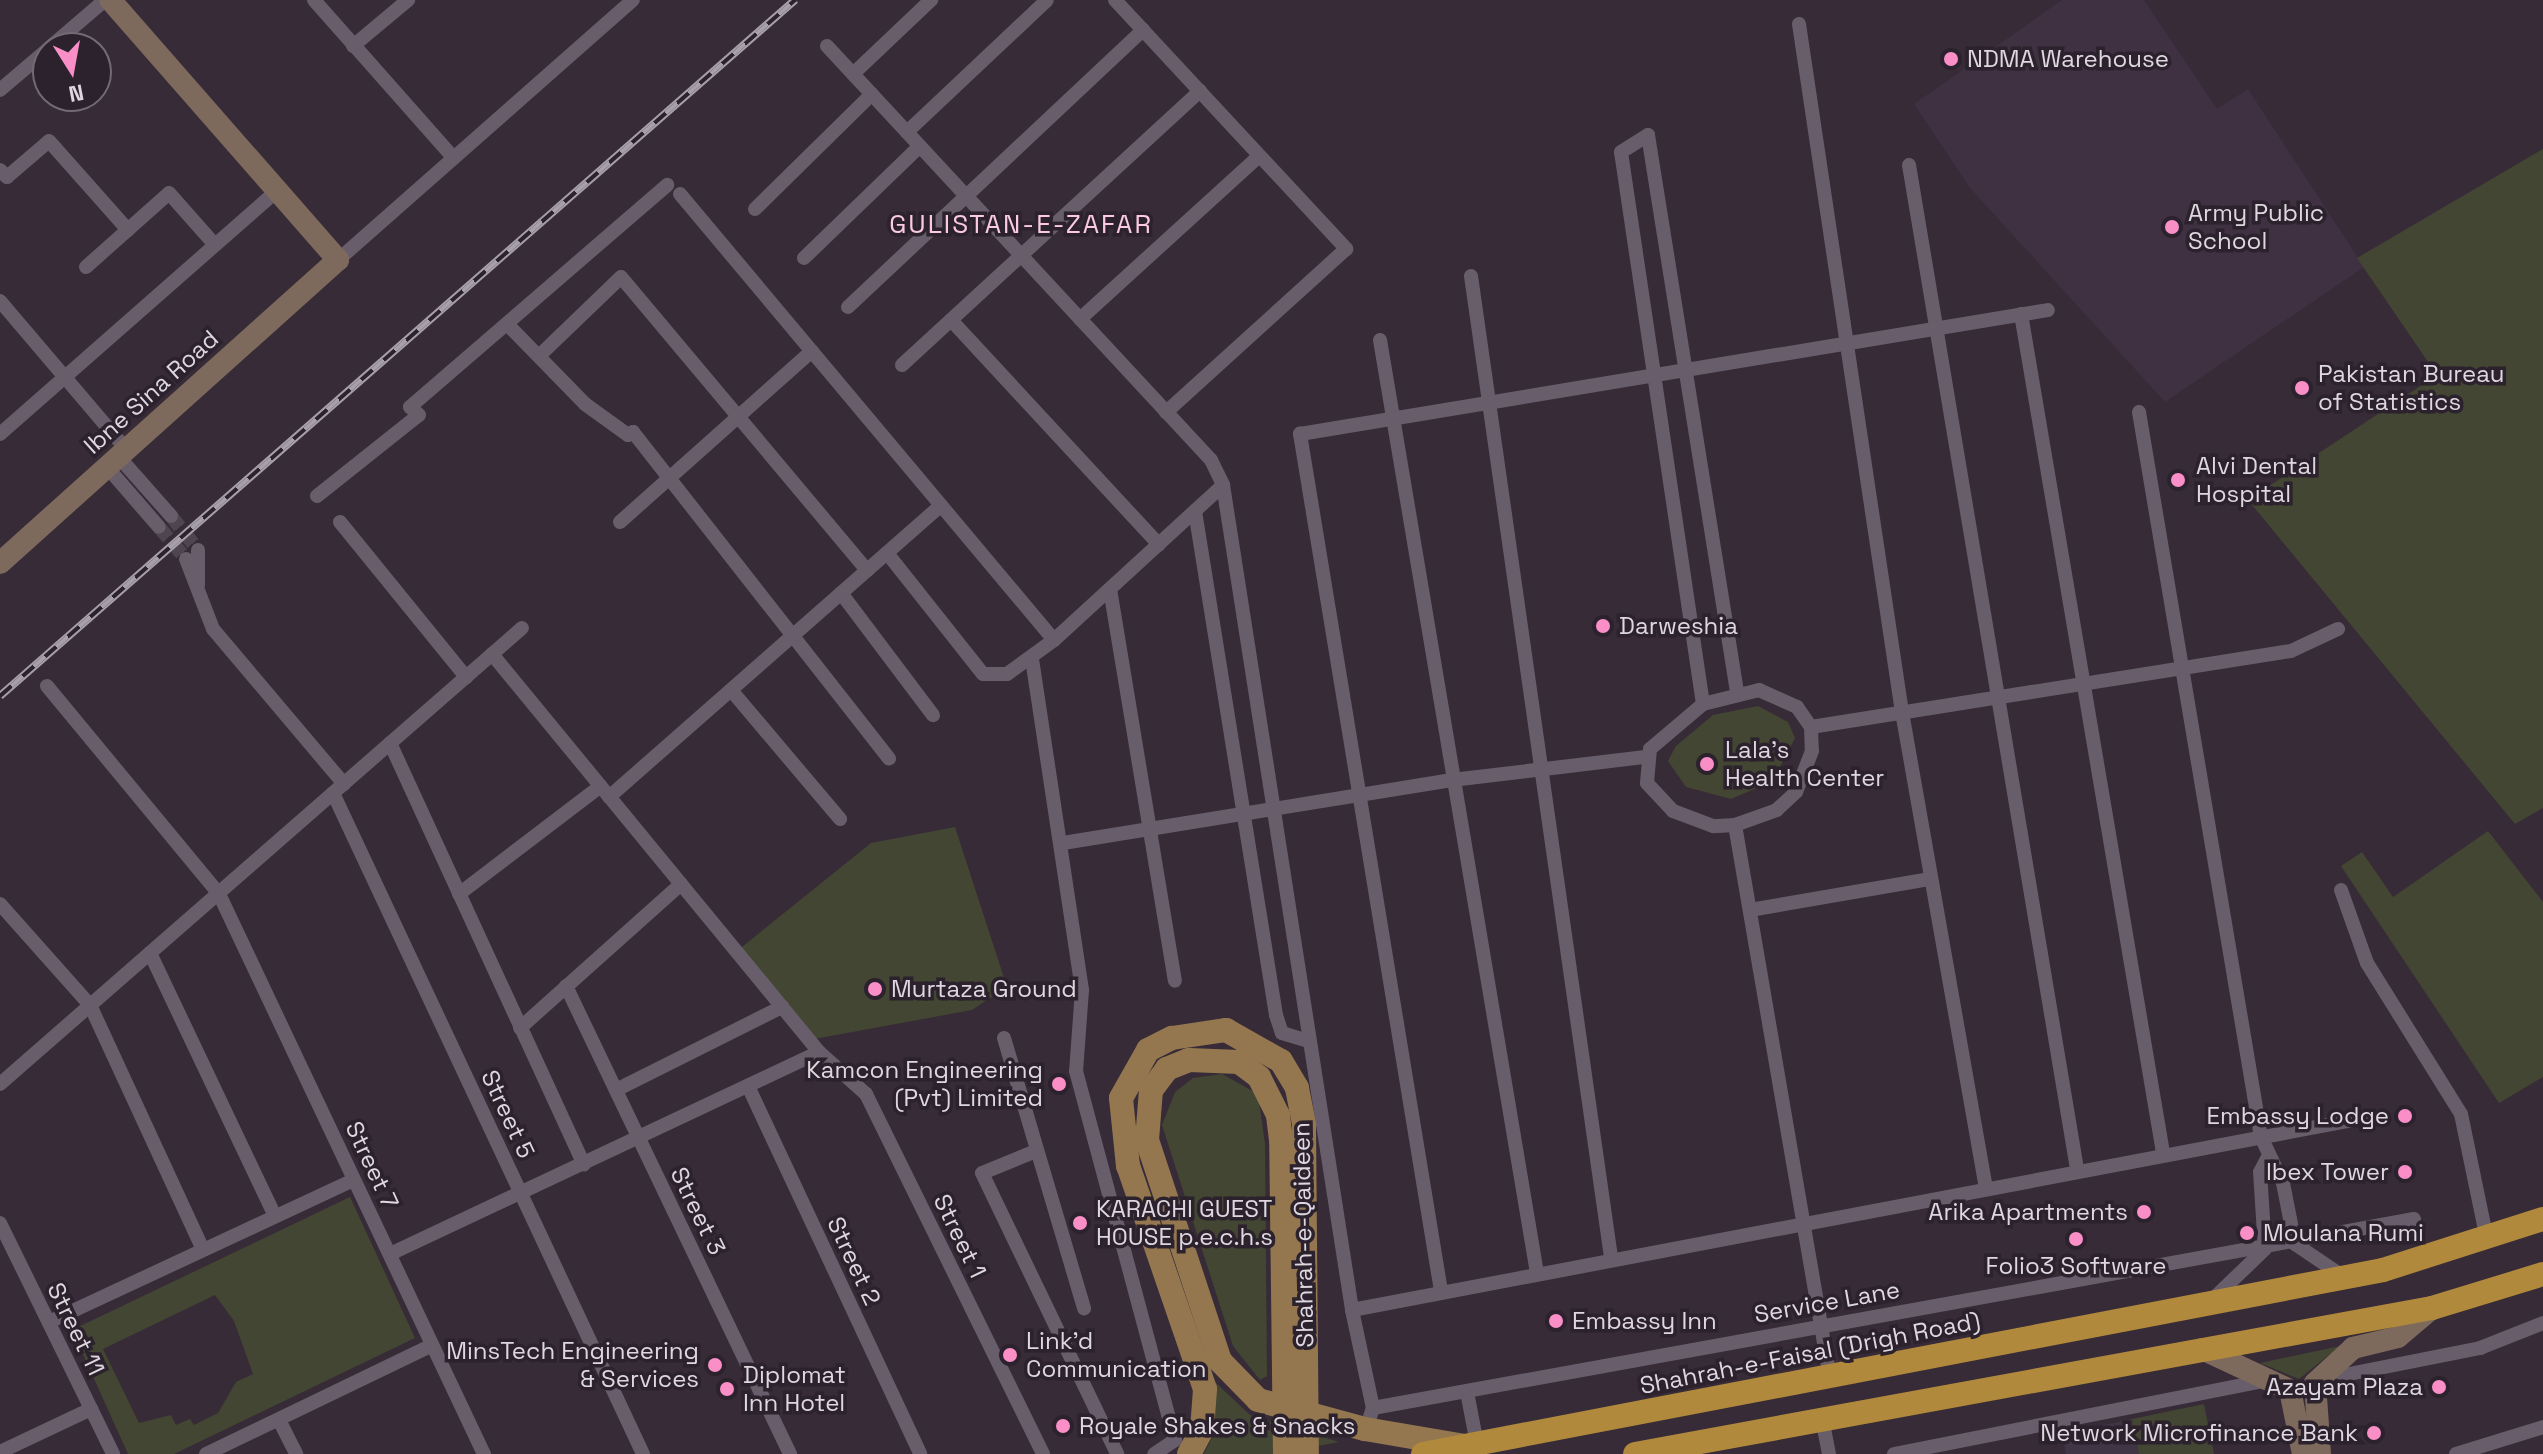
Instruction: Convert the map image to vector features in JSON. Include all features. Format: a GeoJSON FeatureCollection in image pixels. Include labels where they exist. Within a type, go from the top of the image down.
{"type":"FeatureCollection","features":[{"type":"Feature","properties":{"kind":"highway","name":"Shahrah-e-Faisal (Drigh Road)"},"geometry":{"type":"LineString","coordinates":[[1423,1454],[2344,1277],[2487,1240],[2543,1219]]}},
{"type":"Feature","properties":{"kind":"highway"},"geometry":{"type":"LineString","coordinates":[[1635,1454],[1703,1449],[1822,1418],[2432,1308],[2543,1274]]}},
{"type":"Feature","properties":{"kind":"main road","name":"Shahrah-e-Qaideen"},"geometry":{"type":"LineString","coordinates":[[1189,1454],[1207,1410],[1119,1129],[1125,1086],[1148,1050],[1172,1038],[1226,1030],[1281,1061],[1297,1088],[1304,1137],[1307,1454]]}},
{"type":"Feature","properties":{"kind":"main road","name":"Shahrah-e-Qaideen"},"geometry":{"type":"LineString","coordinates":[[1285,1454],[1278,1115],[1259,1077],[1217,1057],[1167,1069],[1151,1090],[1145,1116],[1192,1281],[1234,1380],[1258,1400],[1369,1419],[1470,1445]]}},
{"type":"Feature","properties":{"kind":"street"},"geometry":{"type":"LineString","coordinates":[[68,32],[108,0],[338,260],[629,1]]}},
{"type":"Feature","properties":{"kind":"street"},"geometry":{"type":"LineString","coordinates":[[314,0],[454,158]]}},
{"type":"Feature","properties":{"kind":"street"},"geometry":{"type":"LineString","coordinates":[[353,46],[408,0]]}},
{"type":"Feature","properties":{"kind":"street"},"geometry":{"type":"LineString","coordinates":[[853,74],[931,0]]}},
{"type":"Feature","properties":{"kind":"street"},"geometry":{"type":"LineString","coordinates":[[907,132],[1047,0]]}},
{"type":"Feature","properties":{"kind":"street"},"geometry":{"type":"LineString","coordinates":[[1115,0],[1346,249],[1166,412]]}},
{"type":"Feature","properties":{"kind":"street"},"geometry":{"type":"LineString","coordinates":[[1799,24],[1902,712],[1985,1185]]}},
{"type":"Feature","properties":{"kind":"street"},"geometry":{"type":"LineString","coordinates":[[848,307],[1143,30]]}},
{"type":"Feature","properties":{"kind":"street"},"geometry":{"type":"LineString","coordinates":[[827,46],[1211,460],[1223,485],[1369,1419]]}},
{"type":"Feature","properties":{"kind":"street"},"geometry":{"type":"LineString","coordinates":[[0,90],[32,62]]}},
{"type":"Feature","properties":{"kind":"street"},"geometry":{"type":"LineString","coordinates":[[902,365],[1200,91]]}},
{"type":"Feature","properties":{"kind":"street"},"geometry":{"type":"LineString","coordinates":[[755,209],[872,94]]}},
{"type":"Feature","properties":{"kind":"street"},"geometry":{"type":"LineString","coordinates":[[1703,704],[1650,374],[1621,152],[1648,135],[1737,692]]}},
{"type":"Feature","properties":{"kind":"street"},"geometry":{"type":"LineString","coordinates":[[0,170],[7,177],[49,141],[128,230]]}},
{"type":"Feature","properties":{"kind":"street"},"geometry":{"type":"LineString","coordinates":[[804,258],[920,146]]}},
{"type":"Feature","properties":{"kind":"street"},"geometry":{"type":"LineString","coordinates":[[1080,319],[1259,156]]}},
{"type":"Feature","properties":{"kind":"street"},"geometry":{"type":"LineString","coordinates":[[1909,165],[1993,698],[2077,1169]]}},
{"type":"Feature","properties":{"kind":"street"},"geometry":{"type":"LineString","coordinates":[[317,496],[419,415],[410,407],[667,185]]}},
{"type":"Feature","properties":{"kind":"street"},"geometry":{"type":"LineString","coordinates":[[0,434],[277,191]]}},
{"type":"Feature","properties":{"kind":"street"},"geometry":{"type":"LineString","coordinates":[[86,267],[169,193],[215,245]]}},
{"type":"Feature","properties":{"kind":"street"},"geometry":{"type":"LineString","coordinates":[[680,194],[1054,640]]}},
{"type":"Feature","properties":{"kind":"street","name":"Ibne Sina Road"},"geometry":{"type":"LineString","coordinates":[[0,563],[338,260]]}},
{"type":"Feature","properties":{"kind":"street"},"geometry":{"type":"LineString","coordinates":[[1471,276],[1491,399],[1611,1257]]}},
{"type":"Feature","properties":{"kind":"street"},"geometry":{"type":"LineString","coordinates":[[540,355],[621,277],[867,570]]}},
{"type":"Feature","properties":{"kind":"street"},"geometry":{"type":"LineString","coordinates":[[0,301],[64,376],[159,527]]}},
{"type":"Feature","properties":{"kind":"street"},"geometry":{"type":"LineString","coordinates":[[1441,1291],[1362,793],[1300,434],[1393,415],[2048,310]]}},
{"type":"Feature","properties":{"kind":"street"},"geometry":{"type":"LineString","coordinates":[[2021,314],[2081,684],[2163,1153]]}},
{"type":"Feature","properties":{"kind":"street"},"geometry":{"type":"LineString","coordinates":[[951,320],[1159,545]]}},
{"type":"Feature","properties":{"kind":"street"},"geometry":{"type":"LineString","coordinates":[[507,324],[585,404],[628,435],[633,432],[789,639],[889,759]]}},
{"type":"Feature","properties":{"kind":"street"},"geometry":{"type":"LineString","coordinates":[[1380,340],[1537,1273]]}},
{"type":"Feature","properties":{"kind":"street"},"geometry":{"type":"LineString","coordinates":[[620,522],[812,351]]}},
{"type":"Feature","properties":{"kind":"street"},"geometry":{"type":"LineString","coordinates":[[2139,412],[2261,1137],[2267,1159],[2278,1168],[2295,1244],[2344,1277]]}},
{"type":"Feature","properties":{"kind":"street"},"geometry":{"type":"LineString","coordinates":[[117,457],[171,516]]}},
{"type":"Feature","properties":{"kind":"street"},"geometry":{"type":"LineString","coordinates":[[887,553],[983,674],[1007,674],[1032,659],[1054,640],[1223,485]]}},
{"type":"Feature","properties":{"kind":"street"},"geometry":{"type":"LineString","coordinates":[[459,894],[605,792],[731,690],[941,505]]}},
{"type":"Feature","properties":{"kind":"street"},"geometry":{"type":"LineString","coordinates":[[1195,511],[1276,1015],[1282,1033],[1308,1041]]}},
{"type":"Feature","properties":{"kind":"street"},"geometry":{"type":"LineString","coordinates":[[340,522],[466,677]]}},
{"type":"Feature","properties":{"kind":"street","name":"Street 5"},"geometry":{"type":"LineString","coordinates":[[192,555],[198,585],[213,629],[338,788],[643,1454]]}},
{"type":"Feature","properties":{"kind":"street"},"geometry":{"type":"LineString","coordinates":[[1110,589],[1147,831],[1175,981]]}},
{"type":"Feature","properties":{"kind":"street"},"geometry":{"type":"LineString","coordinates":[[841,593],[933,715]]}},
{"type":"Feature","properties":{"kind":"street"},"geometry":{"type":"LineString","coordinates":[[0,1084],[522,628]]}},
{"type":"Feature","properties":{"kind":"street"},"geometry":{"type":"LineString","coordinates":[[1811,727],[2291,651],[2338,629]]}},
{"type":"Feature","properties":{"kind":"street","name":"Street 1"},"geometry":{"type":"LineString","coordinates":[[492,654],[819,1052],[866,1094],[1043,1454]]}},
{"type":"Feature","properties":{"kind":"street"},"geometry":{"type":"LineString","coordinates":[[1032,659],[1063,843],[1082,990],[1076,1071],[1165,1392],[1175,1440],[1154,1454]]}},
{"type":"Feature","properties":{"kind":"street","name":"Street 7"},"geometry":{"type":"LineString","coordinates":[[47,686],[219,894],[484,1454]]}},
{"type":"Feature","properties":{"kind":"street"},"geometry":{"type":"LineString","coordinates":[[731,690],[840,819]]}},
{"type":"Feature","properties":{"kind":"street"},"geometry":{"type":"LineString","coordinates":[[1063,843],[1273,813],[1362,793],[1646,757],[1703,704],[1737,692],[1782,697],[1811,727],[1812,751],[1796,792],[1777,810],[1735,825],[1713,826],[1673,811],[1651,790],[1646,757]]}},
{"type":"Feature","properties":{"kind":"street"},"geometry":{"type":"LineString","coordinates":[[390,743],[584,1164]]}},
{"type":"Feature","properties":{"kind":"street"},"geometry":{"type":"LineString","coordinates":[[1735,825],[1830,1378]]}},
{"type":"Feature","properties":{"kind":"street"},"geometry":{"type":"LineString","coordinates":[[1750,910],[1930,879]]}},
{"type":"Feature","properties":{"kind":"street"},"geometry":{"type":"LineString","coordinates":[[520,1028],[681,884]]}},
{"type":"Feature","properties":{"kind":"street"},"geometry":{"type":"LineString","coordinates":[[2341,890],[2367,963],[2461,1114],[2487,1240]]}},
{"type":"Feature","properties":{"kind":"street"},"geometry":{"type":"LineString","coordinates":[[0,904],[90,1005],[203,1249]]}},
{"type":"Feature","properties":{"kind":"street"},"geometry":{"type":"LineString","coordinates":[[150,953],[275,1216]]}},
{"type":"Feature","properties":{"kind":"street","name":"Street 3"},"geometry":{"type":"LineString","coordinates":[[566,986],[790,1454]]}},
{"type":"Feature","properties":{"kind":"street"},"geometry":{"type":"LineString","coordinates":[[616,1090],[782,1007]]}},
{"type":"Feature","properties":{"kind":"street"},"geometry":{"type":"LineString","coordinates":[[1004,1038],[1084,1308]]}},
{"type":"Feature","properties":{"kind":"street"},"geometry":{"type":"LineString","coordinates":[[390,1254],[819,1052]]}},
{"type":"Feature","properties":{"kind":"street","name":"Street 2"},"geometry":{"type":"LineString","coordinates":[[748,1086],[920,1454]]}},
{"type":"Feature","properties":{"kind":"street"},"geometry":{"type":"LineString","coordinates":[[1352,1310],[1985,1185],[2374,1116]]}},
{"type":"Feature","properties":{"kind":"street"},"geometry":{"type":"LineString","coordinates":[[1036,1151],[982,1173],[1117,1454]]}},
{"type":"Feature","properties":{"kind":"street"},"geometry":{"type":"LineString","coordinates":[[2207,1304],[2265,1249],[2260,1172],[2267,1159]]}},
{"type":"Feature","properties":{"kind":"street"},"geometry":{"type":"LineString","coordinates":[[49,1322],[354,1180]]}},
{"type":"Feature","properties":{"kind":"street","name":"Service Lane"},"geometry":{"type":"LineString","coordinates":[[1369,1419],[1467,1392],[1821,1324],[2295,1244],[2414,1219]]}},
{"type":"Feature","properties":{"kind":"street","name":"Street 11"},"geometry":{"type":"LineString","coordinates":[[0,1223],[113,1454]]}},
{"type":"Feature","properties":{"kind":"street"},"geometry":{"type":"LineString","coordinates":[[2320,1454],[2312,1389],[2331,1366],[2353,1348],[2398,1337],[2432,1308]]}},
{"type":"Feature","properties":{"kind":"street"},"geometry":{"type":"LineString","coordinates":[[2331,1366],[2344,1375],[2480,1348],[2543,1323]]}},
{"type":"Feature","properties":{"kind":"street"},"geometry":{"type":"LineString","coordinates":[[206,1454],[432,1345]]}},
{"type":"Feature","properties":{"kind":"street"},"geometry":{"type":"LineString","coordinates":[[2202,1349],[2273,1379],[2292,1395],[2303,1454]]}},
{"type":"Feature","properties":{"kind":"street"},"geometry":{"type":"LineString","coordinates":[[1894,1454],[2273,1379]]}},
{"type":"Feature","properties":{"kind":"street"},"geometry":{"type":"LineString","coordinates":[[1467,1392],[1470,1445]]}},
{"type":"Feature","properties":{"kind":"street"},"geometry":{"type":"LineString","coordinates":[[0,1452],[91,1409]]}},
{"type":"Feature","properties":{"kind":"street"},"geometry":{"type":"LineString","coordinates":[[1822,1418],[1829,1454]]}},
{"type":"Feature","properties":{"kind":"street"},"geometry":{"type":"LineString","coordinates":[[279,1420],[296,1454]]}},
{"type":"Feature","properties":{"kind":"street"},"geometry":{"type":"LineString","coordinates":[[2456,1454],[2497,1449],[2543,1427]]}},
{"type":"Feature","properties":{"kind":"shaded area","name":"Army Public School"},"geometry":{"type":"Polygon","coordinates":[[[2062,0],[2144,0],[2217,109],[2248,89],[2364,267],[2165,402],[1970,188],[1914,104],[2062,0]]]}},
{"type":"Feature","properties":{"kind":"shaded area"},"geometry":{"type":"Polygon","coordinates":[[[2132,1419],[2139,1454],[2066,1454],[2062,1434],[2132,1419]]]}},
{"type":"Feature","properties":{"kind":"green space"},"geometry":{"type":"Polygon","coordinates":[[[2543,149],[2543,808],[2515,824],[2248,500],[2437,375],[2357,258],[2543,149]]]}},
{"type":"Feature","properties":{"kind":"green space"},"geometry":{"type":"Polygon","coordinates":[[[1758,706],[1788,722],[1795,738],[1773,781],[1731,799],[1686,787],[1668,761],[1676,746],[1713,715],[1758,706]]]}},
{"type":"Feature","properties":{"kind":"green space"},"geometry":{"type":"Polygon","coordinates":[[[955,827],[1007,987],[972,1010],[809,1040],[737,951],[871,843],[955,827]]]}},
{"type":"Feature","properties":{"kind":"green space"},"geometry":{"type":"Polygon","coordinates":[[[2488,831],[2543,902],[2543,1077],[2499,1103],[2341,866],[2362,852],[2393,897],[2488,831]]]}},
{"type":"Feature","properties":{"kind":"green space"},"geometry":{"type":"Polygon","coordinates":[[[1222,1074],[1258,1094],[1265,1144],[1267,1376],[1260,1380],[1233,1346],[1162,1125],[1175,1092],[1193,1078],[1222,1074]]]}},
{"type":"Feature","properties":{"kind":"green space"},"geometry":{"type":"Polygon","coordinates":[[[350,1197],[415,1338],[174,1454],[128,1454],[72,1330],[350,1197]],[[215,1295],[103,1349],[139,1423],[171,1415],[176,1425],[190,1419],[194,1425],[218,1413],[236,1382],[253,1374],[234,1321],[215,1295]]]}},
{"type":"Feature","properties":{"kind":"green space"},"geometry":{"type":"Polygon","coordinates":[[[2340,1346],[2299,1379],[2260,1363],[2340,1346]]]}},
{"type":"Feature","properties":{"kind":"green space"},"geometry":{"type":"Polygon","coordinates":[[[1216,1383],[1250,1415],[1339,1442],[1278,1454],[1204,1454],[1214,1434],[1216,1383]]]}},
{"type":"Feature","properties":{"kind":"green space"},"geometry":{"type":"Polygon","coordinates":[[[2204,1404],[2214,1454],[2139,1454],[2132,1419],[2204,1404]]]}},
{"type":"Feature","properties":{"kind":"tunnel"},"geometry":{"type":"LineString","coordinates":[[171,516],[198,550]]}},
{"type":"Feature","properties":{"kind":"tunnel"},"geometry":{"type":"LineString","coordinates":[[159,527],[186,559]]}},
{"type":"Feature","properties":{"kind":"railway"},"geometry":{"type":"LineString","coordinates":[[0,696],[795,0]]}},
{"type":"Feature","properties":{"kind":"place","name":"NDMA Warehouse"},"geometry":{"type":"Point","coordinates":[1951,59]}},
{"type":"Feature","properties":{"kind":"place","name":"Army Public School"},"geometry":{"type":"Point","coordinates":[2172,227]}},
{"type":"Feature","properties":{"kind":"place","name":"Pakistan Bureau of Statistics"},"geometry":{"type":"Point","coordinates":[2302,388]}},
{"type":"Feature","properties":{"kind":"place","name":"Alvi Dental Hospital"},"geometry":{"type":"Point","coordinates":[2178,480]}},
{"type":"Feature","properties":{"kind":"place","name":"Darweshia"},"geometry":{"type":"Point","coordinates":[1603,626]}},
{"type":"Feature","properties":{"kind":"place","name":"Lala's Health Center"},"geometry":{"type":"Point","coordinates":[1707,764]}},
{"type":"Feature","properties":{"kind":"place","name":"Murtaza Ground"},"geometry":{"type":"Point","coordinates":[875,989]}},
{"type":"Feature","properties":{"kind":"place","name":"Kamcon Engineering (Pvt) Limited"},"geometry":{"type":"Point","coordinates":[1059,1084]}},
{"type":"Feature","properties":{"kind":"place","name":"Embassy Lodge"},"geometry":{"type":"Point","coordinates":[2405,1116]}},
{"type":"Feature","properties":{"kind":"place","name":"Ibex Tower"},"geometry":{"type":"Point","coordinates":[2405,1172]}},
{"type":"Feature","properties":{"kind":"place","name":"Arika Apartments"},"geometry":{"type":"Point","coordinates":[2144,1212]}},
{"type":"Feature","properties":{"kind":"place","name":"KARACHI GUEST HOUSE p.e.c.h.s"},"geometry":{"type":"Point","coordinates":[1080,1223]}},
{"type":"Feature","properties":{"kind":"place","name":"Moulana Rumi"},"geometry":{"type":"Point","coordinates":[2247,1233]}},
{"type":"Feature","properties":{"kind":"place","name":"Folio3 Software"},"geometry":{"type":"Point","coordinates":[2076,1239]}},
{"type":"Feature","properties":{"kind":"place","name":"Embassy Inn"},"geometry":{"type":"Point","coordinates":[1556,1321]}},
{"type":"Feature","properties":{"kind":"place","name":"Link'd Communication"},"geometry":{"type":"Point","coordinates":[1010,1355]}},
{"type":"Feature","properties":{"kind":"place","name":"MinsTech Engineering & Services"},"geometry":{"type":"Point","coordinates":[715,1365]}},
{"type":"Feature","properties":{"kind":"place","name":"Azayam Plaza"},"geometry":{"type":"Point","coordinates":[2439,1387]}},
{"type":"Feature","properties":{"kind":"place","name":"Diplomat Inn Hotel"},"geometry":{"type":"Point","coordinates":[727,1389]}},
{"type":"Feature","properties":{"kind":"place","name":"Royale Shakes & Snacks"},"geometry":{"type":"Point","coordinates":[1063,1426]}},
{"type":"Feature","properties":{"kind":"place","name":"Network Microfinance Bank"},"geometry":{"type":"Point","coordinates":[2374,1433]}},
{"type":"Feature","properties":{"kind":"district","name":"GULISTAN-E-ZAFAR"},"geometry":{"type":"Point","coordinates":[1021,225]}}]}
